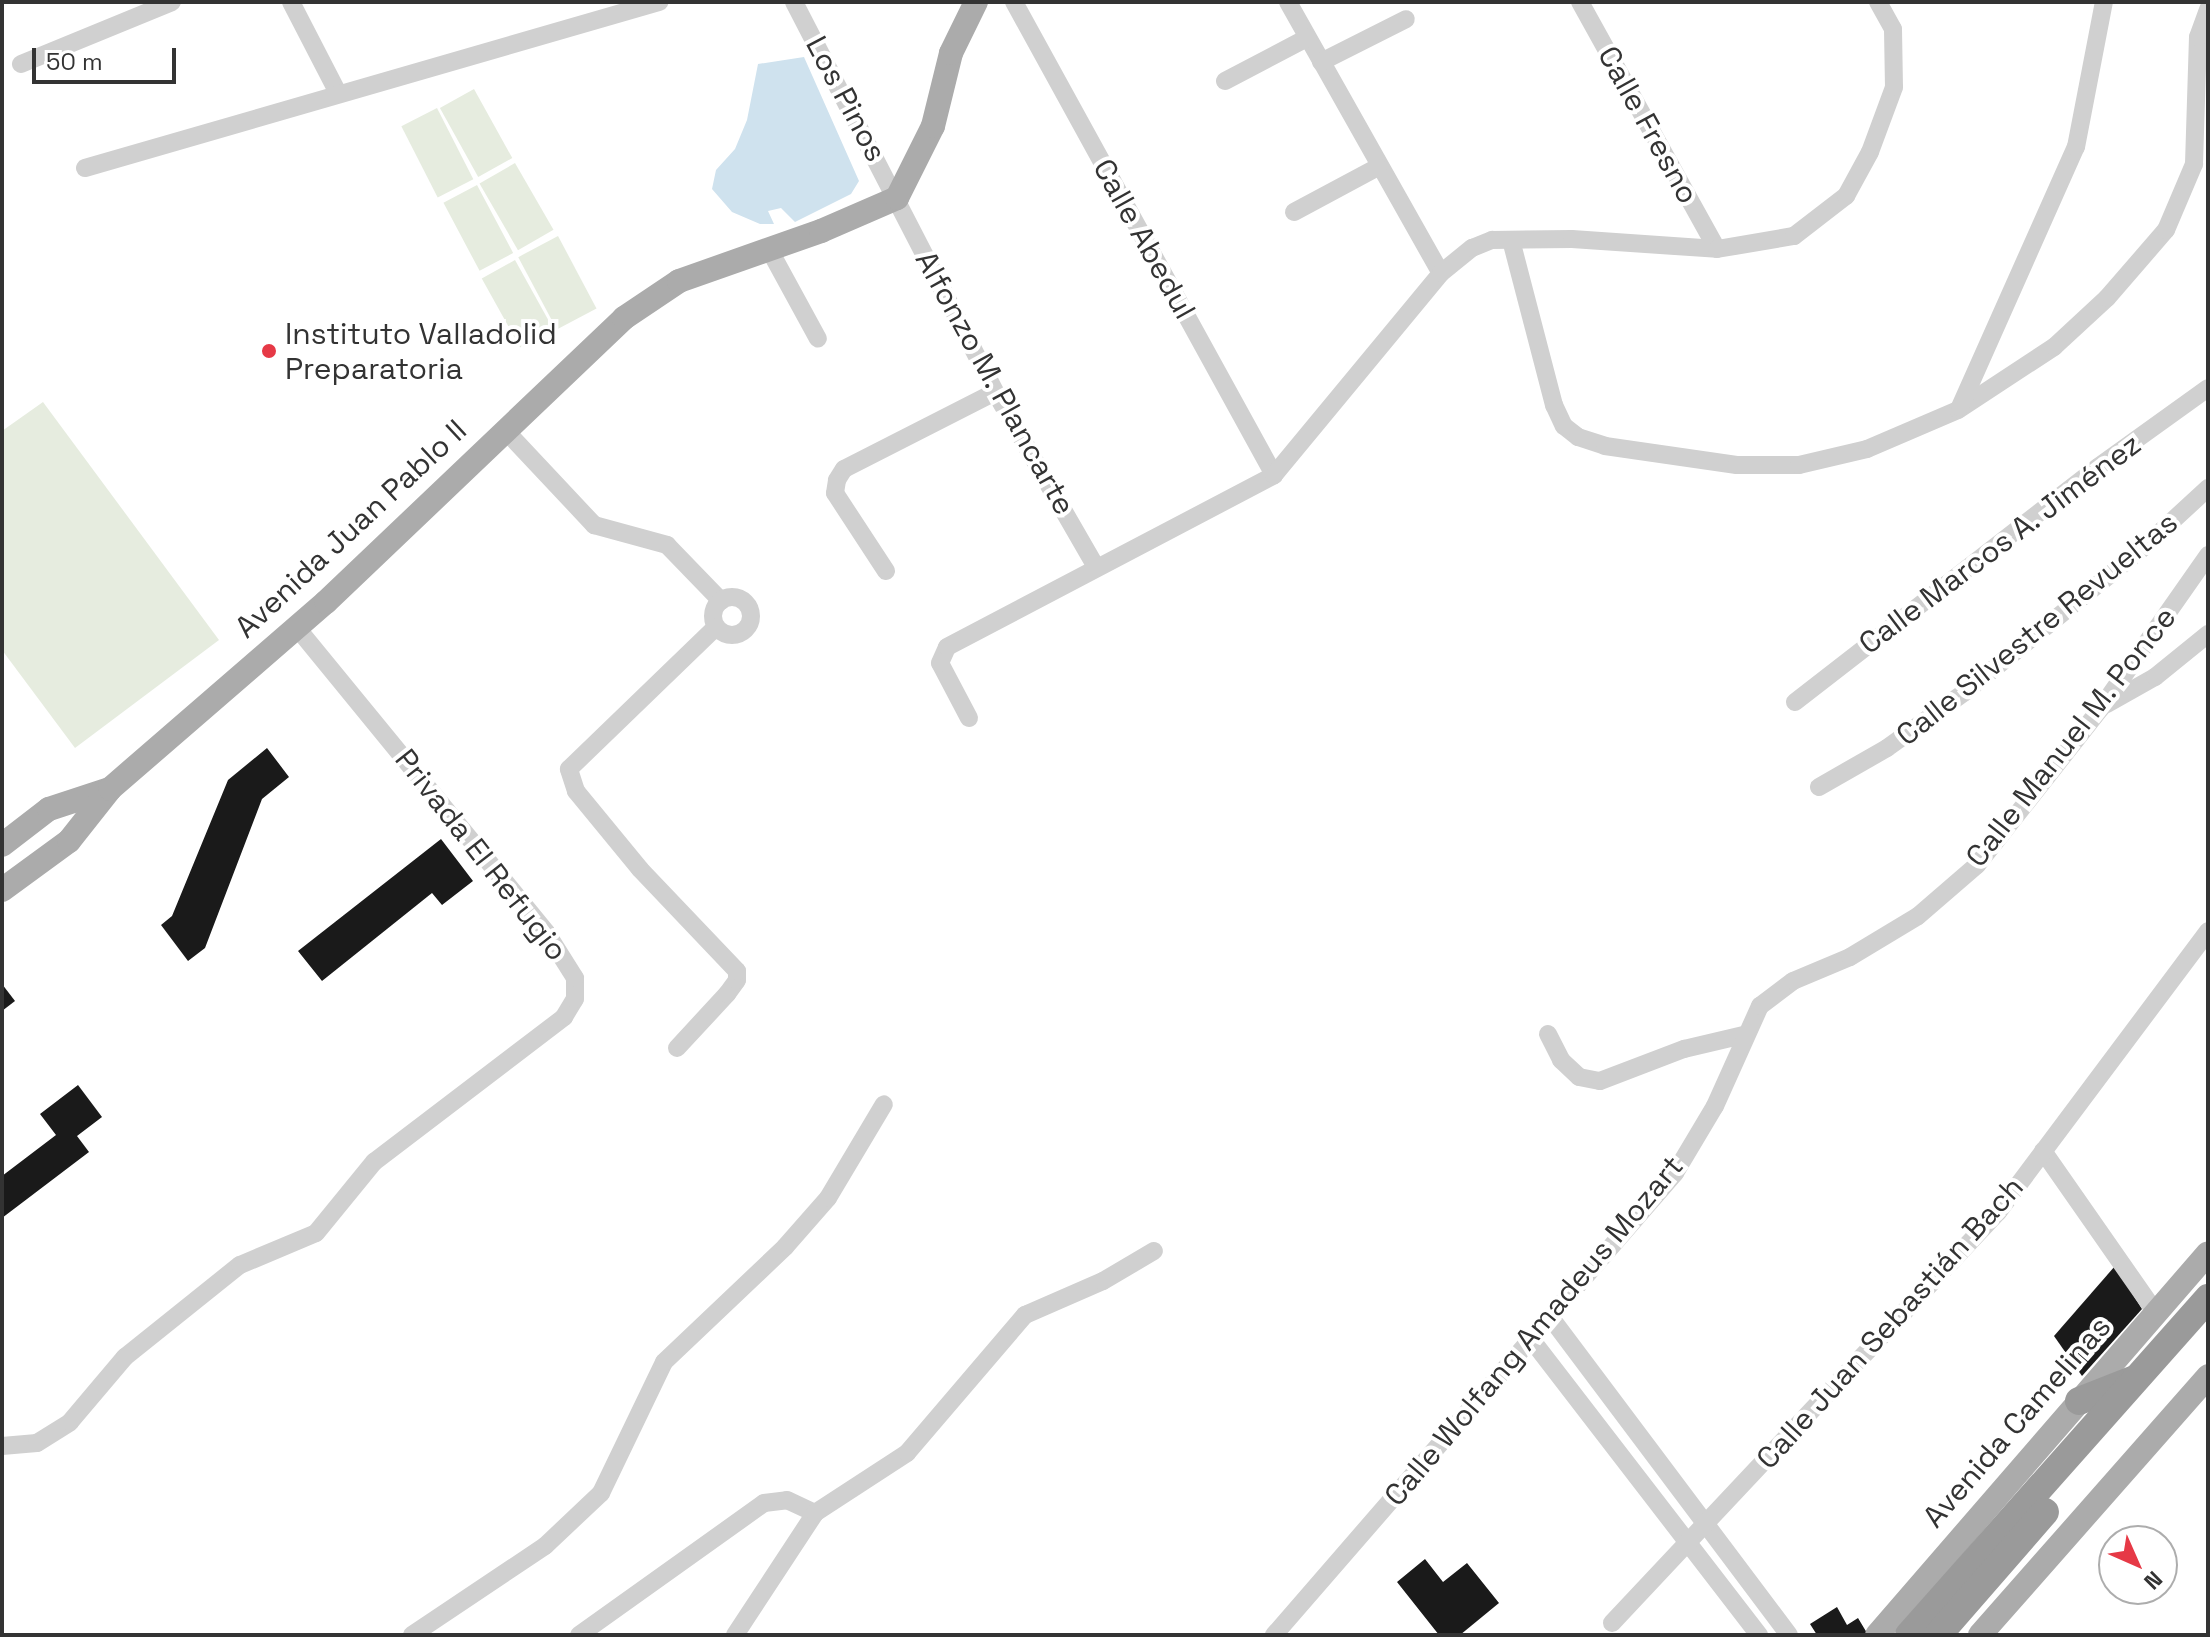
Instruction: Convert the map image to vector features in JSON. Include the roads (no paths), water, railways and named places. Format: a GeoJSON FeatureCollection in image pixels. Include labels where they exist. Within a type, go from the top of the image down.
{"type":"FeatureCollection","features":[{"type":"Feature","properties":{"kind":"highway","name":"Avenida Camelinas"},"geometry":{"type":"LineString","coordinates":[[1909,1635],[2208,1298]]}},
{"type":"Feature","properties":{"kind":"highway"},"geometry":{"type":"LineString","coordinates":[[1938,1635],[2208,1324]]}},
{"type":"Feature","properties":{"kind":"highway"},"geometry":{"type":"LineString","coordinates":[[2079,1401],[2139,1378]]}},
{"type":"Feature","properties":{"kind":"main road"},"geometry":{"type":"LineString","coordinates":[[897,198],[933,126],[951,53],[976,2]]}},
{"type":"Feature","properties":{"kind":"main road","name":"Avenida Juan Pablo II"},"geometry":{"type":"LineString","coordinates":[[2,890],[69,841],[110,789],[297,628],[624,318],[679,281],[897,198]]}},
{"type":"Feature","properties":{"kind":"main road","name":"Avenida Juan Pablo II"},"geometry":{"type":"LineString","coordinates":[[2,845],[49,809],[110,789]]}},
{"type":"Feature","properties":{"kind":"main road","name":"Avenida Camelinas"},"geometry":{"type":"LineString","coordinates":[[1877,1635],[2208,1253]]}},
{"type":"Feature","properties":{"kind":"main road"},"geometry":{"type":"LineString","coordinates":[[1980,1635],[2208,1376]]}},
{"type":"Feature","properties":{"kind":"street"},"geometry":{"type":"LineString","coordinates":[[21,64],[172,2]]}},
{"type":"Feature","properties":{"kind":"street"},"geometry":{"type":"LineString","coordinates":[[291,2],[338,93]]}},
{"type":"Feature","properties":{"kind":"street"},"geometry":{"type":"LineString","coordinates":[[85,168],[659,2]]}},
{"type":"Feature","properties":{"kind":"street","name":"Los Pinos"},"geometry":{"type":"LineString","coordinates":[[794,2],[897,198]]}},
{"type":"Feature","properties":{"kind":"street","name":"Calle Abedul"},"geometry":{"type":"LineString","coordinates":[[1014,2],[1274,475]]}},
{"type":"Feature","properties":{"kind":"street"},"geometry":{"type":"LineString","coordinates":[[1288,2],[1378,167],[1441,273]]}},
{"type":"Feature","properties":{"kind":"street","name":"Calle Fresno"},"geometry":{"type":"LineString","coordinates":[[1580,2],[1717,249]]}},
{"type":"Feature","properties":{"kind":"street"},"geometry":{"type":"LineString","coordinates":[[969,718],[940,663],[947,647],[1274,475],[1441,273],[1472,248],[1511,240],[1717,249],[1794,236],[1846,196],[1870,152],[1894,87],[1893,29],[1878,2]]}},
{"type":"Feature","properties":{"kind":"street"},"geometry":{"type":"LineString","coordinates":[[1958,410],[2076,147],[2104,2]]}},
{"type":"Feature","properties":{"kind":"street"},"geometry":{"type":"LineString","coordinates":[[1511,240],[1554,405],[1564,426],[1578,437],[1605,446],[1737,465],[1799,465],[1867,449],[1958,410],[2054,347],[2107,298],[2166,230],[2194,164],[2198,37],[2208,10]]}},
{"type":"Feature","properties":{"kind":"street"},"geometry":{"type":"LineString","coordinates":[[1321,62],[1406,19]]}},
{"type":"Feature","properties":{"kind":"street"},"geometry":{"type":"LineString","coordinates":[[1225,81],[1307,38]]}},
{"type":"Feature","properties":{"kind":"street"},"geometry":{"type":"LineString","coordinates":[[1294,212],[1378,167]]}},
{"type":"Feature","properties":{"kind":"street","name":"Alfonzo M. Plancarte"},"geometry":{"type":"LineString","coordinates":[[897,198],[995,392],[1096,567]]}},
{"type":"Feature","properties":{"kind":"street"},"geometry":{"type":"LineString","coordinates":[[769,249],[818,339]]}},
{"type":"Feature","properties":{"kind":"street","name":"Calle Marcos A. Jiménez"},"geometry":{"type":"LineString","coordinates":[[1795,702],[2098,467],[2208,388]]}},
{"type":"Feature","properties":{"kind":"street"},"geometry":{"type":"LineString","coordinates":[[886,571],[835,493],[844,469],[995,392]]}},
{"type":"Feature","properties":{"kind":"street"},"geometry":{"type":"LineString","coordinates":[[504,429],[594,525],[646,535],[667,545],[721,601],[742,600],[751,621],[739,634],[716,627]]}},
{"type":"Feature","properties":{"kind":"street","name":"Calle Silvestre Revueltas"},"geometry":{"type":"LineString","coordinates":[[1819,787],[1887,748],[1965,692],[2144,547],[2208,488]]}},
{"type":"Feature","properties":{"kind":"street","name":"Calle Manuel M. Ponce"},"geometry":{"type":"LineString","coordinates":[[1760,1006],[1793,981],[1850,957],[1918,916],[1977,865],[2101,708],[2208,555]]}},
{"type":"Feature","properties":{"kind":"street"},"geometry":{"type":"LineString","coordinates":[[716,627],[713,615],[721,601]]}},
{"type":"Feature","properties":{"kind":"street"},"geometry":{"type":"LineString","coordinates":[[677,1048],[727,994],[737,971],[640,869],[576,791],[569,769],[716,627]]}},
{"type":"Feature","properties":{"kind":"street","name":"Privada El Refugio"},"geometry":{"type":"LineString","coordinates":[[2,1446],[37,1443],[70,1422],[125,1357],[240,1265],[316,1233],[374,1162],[564,1017],[575,999],[575,978],[546,932],[297,628]]}},
{"type":"Feature","properties":{"kind":"street"},"geometry":{"type":"LineString","coordinates":[[2101,708],[2155,677],[2208,634]]}},
{"type":"Feature","properties":{"kind":"street","name":"Calle Juan Sebastián Bach"},"geometry":{"type":"LineString","coordinates":[[1612,1623],[1998,1212],[2208,931]]}},
{"type":"Feature","properties":{"kind":"street","name":"Calle Wolfang Amadeus Mozart"},"geometry":{"type":"LineString","coordinates":[[1274,1635],[1675,1173],[1715,1106],[1743,1035],[1760,1006]]}},
{"type":"Feature","properties":{"kind":"street"},"geometry":{"type":"LineString","coordinates":[[1548,1034],[1561,1060],[1579,1077],[1600,1081],[1684,1049],[1743,1035]]}},
{"type":"Feature","properties":{"kind":"street"},"geometry":{"type":"LineString","coordinates":[[412,1635],[545,1546],[601,1493],[664,1362],[785,1247],[828,1198],[884,1104]]}},
{"type":"Feature","properties":{"kind":"street"},"geometry":{"type":"LineString","coordinates":[[2043,1151],[2156,1313]]}},
{"type":"Feature","properties":{"kind":"street"},"geometry":{"type":"LineString","coordinates":[[735,1635],[815,1513],[907,1453],[1025,1315],[1103,1281],[1154,1251]]}},
{"type":"Feature","properties":{"kind":"street"},"geometry":{"type":"LineString","coordinates":[[1551,1318],[1789,1635]]}},
{"type":"Feature","properties":{"kind":"street"},"geometry":{"type":"LineString","coordinates":[[1531,1339],[1759,1635]]}},
{"type":"Feature","properties":{"kind":"street"},"geometry":{"type":"LineString","coordinates":[[579,1635],[764,1503],[787,1500],[815,1513]]}},
{"type":"Feature","properties":{"kind":"water"},"geometry":{"type":"Polygon","coordinates":[[[804,57],[859,181],[851,194],[795,222],[781,208],[768,211],[774,224],[760,224],[732,212],[712,189],[716,170],[735,149],[747,120],[758,64],[804,57]]]}},
{"type":"Feature","properties":{"kind":"place","name":"Instituto Valladolid Preparatoria"},"geometry":{"type":"Point","coordinates":[269,351]}}]}
